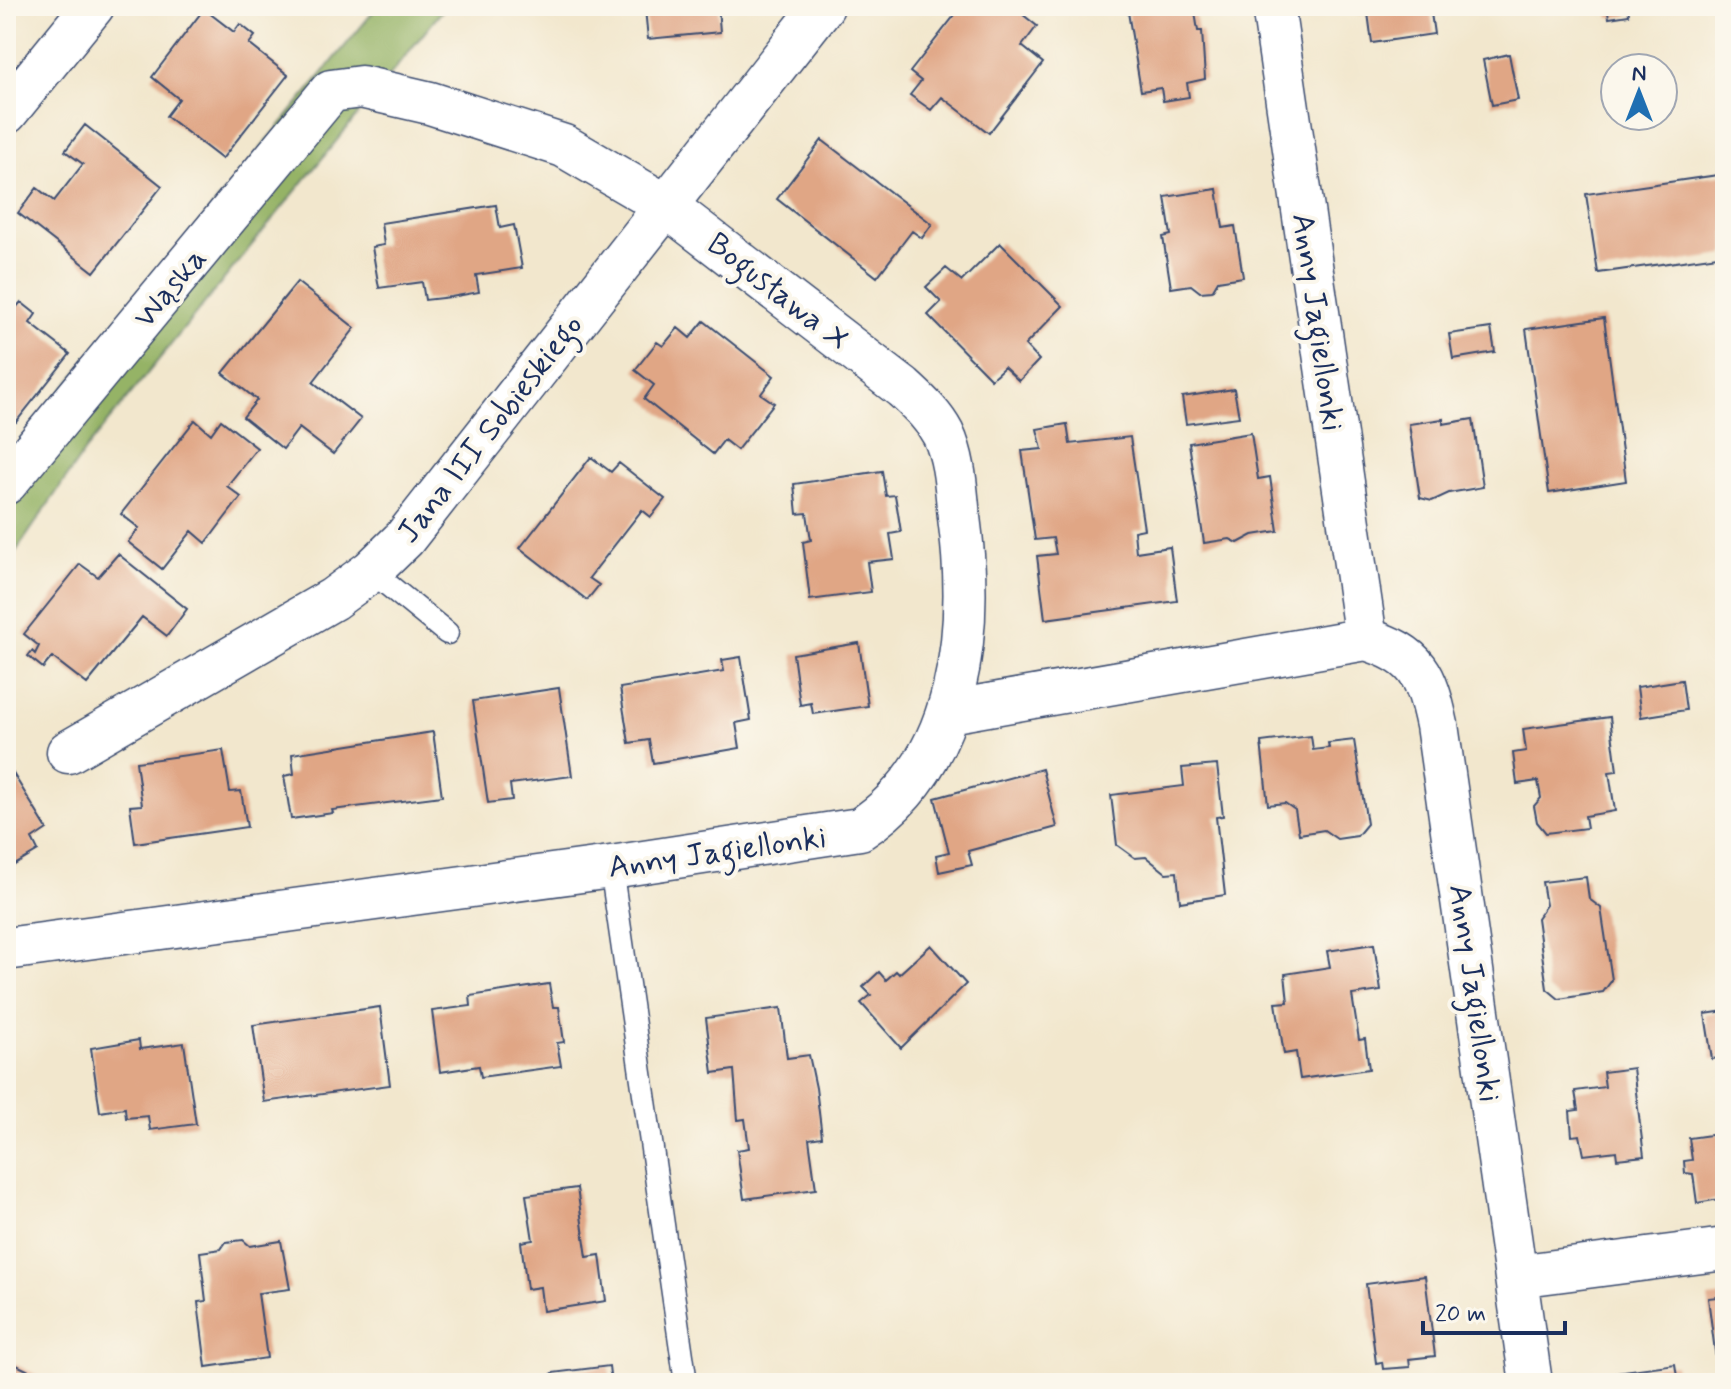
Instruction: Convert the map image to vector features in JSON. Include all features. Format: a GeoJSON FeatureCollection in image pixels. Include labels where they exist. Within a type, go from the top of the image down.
{"type":"FeatureCollection","features":[{"type":"Feature","properties":{"kind":"street","name":"Jana III Sobieskiego"},"geometry":{"type":"LineString","coordinates":[[68,752],[333,599],[371,571],[404,539],[823,6]]}},
{"type":"Feature","properties":{"kind":"street","name":"Anny Jagiellonki"},"geometry":{"type":"LineString","coordinates":[[1273,6],[1366,639],[1389,646],[1414,662],[1429,688],[1531,1383]]}},
{"type":"Feature","properties":{"kind":"street"},"geometry":{"type":"LineString","coordinates":[[6,113],[86,10]]}},
{"type":"Feature","properties":{"kind":"street","name":"Bogusława X"},"geometry":{"type":"LineString","coordinates":[[331,91],[361,87],[430,103],[564,146],[665,205],[903,388],[929,413],[943,435],[953,463],[967,599],[963,651],[948,712]]}},
{"type":"Feature","properties":{"kind":"street","name":"Wąska"},"geometry":{"type":"LineString","coordinates":[[6,483],[331,91]]}},
{"type":"Feature","properties":{"kind":"street"},"geometry":{"type":"LineString","coordinates":[[948,712],[1366,639]]}},
{"type":"Feature","properties":{"kind":"street","name":"Anny Jagiellonki"},"geometry":{"type":"LineString","coordinates":[[6,949],[611,867],[860,829],[888,810],[909,784],[948,712]]}},
{"type":"Feature","properties":{"kind":"street"},"geometry":{"type":"LineString","coordinates":[[1517,1276],[1725,1249]]}},
{"type":"Feature","properties":{"kind":"lane"},"geometry":{"type":"LineString","coordinates":[[371,571],[447,633]]}},
{"type":"Feature","properties":{"kind":"lane"},"geometry":{"type":"LineString","coordinates":[[611,867],[686,1383]]}},
{"type":"Feature","properties":{"kind":"green space"},"geometry":{"type":"Polygon","coordinates":[[[378,6],[446,6],[86,449],[6,566],[6,459],[378,6]]]}},
{"type":"Feature","properties":{"kind":"building"},"geometry":{"type":"Polygon","coordinates":[[[631,6],[718,6],[720,32],[648,39],[645,9],[631,10],[631,6]]]}},
{"type":"Feature","properties":{"kind":"building"},"geometry":{"type":"Polygon","coordinates":[[[962,6],[977,11],[981,6],[1012,6],[1037,26],[1022,46],[1043,63],[989,133],[942,97],[931,110],[910,95],[921,81],[910,72],[962,6]]]}},
{"type":"Feature","properties":{"kind":"building"},"geometry":{"type":"Polygon","coordinates":[[[1134,6],[1194,6],[1198,31],[1202,31],[1205,79],[1187,83],[1189,97],[1163,101],[1161,88],[1141,91],[1128,12],[1135,11],[1134,6]]]}},
{"type":"Feature","properties":{"kind":"building"},"geometry":{"type":"Polygon","coordinates":[[[1357,6],[1430,6],[1434,34],[1372,43],[1368,13],[1358,15],[1357,6]]]}},
{"type":"Feature","properties":{"kind":"building"},"geometry":{"type":"Polygon","coordinates":[[[1607,6],[1628,6],[1629,15],[1609,18],[1607,6]]]}},
{"type":"Feature","properties":{"kind":"building"},"geometry":{"type":"Polygon","coordinates":[[[204,9],[234,32],[240,24],[255,36],[249,44],[288,75],[222,159],[166,116],[179,99],[152,77],[204,9]]]}},
{"type":"Feature","properties":{"kind":"building"},"geometry":{"type":"Polygon","coordinates":[[[1509,54],[1518,100],[1492,105],[1483,60],[1509,54]]]}},
{"type":"Feature","properties":{"kind":"building"},"geometry":{"type":"Polygon","coordinates":[[[85,125],[162,186],[94,272],[18,213],[37,188],[54,201],[83,164],[65,151],[85,125]]]}},
{"type":"Feature","properties":{"kind":"building"},"geometry":{"type":"Polygon","coordinates":[[[822,140],[932,224],[922,238],[912,231],[877,277],[777,199],[822,140]]]}},
{"type":"Feature","properties":{"kind":"building"},"geometry":{"type":"Polygon","coordinates":[[[1725,174],[1725,255],[1598,273],[1586,194],[1725,174]]]}},
{"type":"Feature","properties":{"kind":"building"},"geometry":{"type":"Polygon","coordinates":[[[1217,189],[1223,228],[1235,226],[1243,277],[1218,281],[1212,291],[1200,292],[1191,285],[1171,288],[1163,237],[1171,235],[1165,197],[1217,189]]]}},
{"type":"Feature","properties":{"kind":"building"},"geometry":{"type":"Polygon","coordinates":[[[496,205],[500,228],[514,225],[522,268],[476,275],[479,292],[451,297],[425,300],[422,282],[379,288],[372,247],[384,245],[381,223],[496,205]]]}},
{"type":"Feature","properties":{"kind":"building"},"geometry":{"type":"Polygon","coordinates":[[[1000,243],[1063,306],[1025,345],[1039,360],[1019,381],[1004,367],[991,379],[928,315],[941,302],[926,287],[946,268],[962,281],[1000,243]]]}},
{"type":"Feature","properties":{"kind":"building"},"geometry":{"type":"Polygon","coordinates":[[[297,282],[355,328],[313,382],[361,419],[333,454],[299,428],[283,449],[243,417],[257,400],[223,373],[297,282]]]}},
{"type":"Feature","properties":{"kind":"building"},"geometry":{"type":"Polygon","coordinates":[[[21,302],[36,314],[30,323],[70,354],[16,422],[6,414],[6,304],[14,310],[21,302]]]}},
{"type":"Feature","properties":{"kind":"building"},"geometry":{"type":"Polygon","coordinates":[[[1604,318],[1626,481],[1549,493],[1526,329],[1604,318]]]}},
{"type":"Feature","properties":{"kind":"building"},"geometry":{"type":"Polygon","coordinates":[[[704,321],[774,376],[761,394],[774,403],[737,450],[724,440],[713,454],[644,399],[654,385],[635,370],[657,342],[663,346],[678,328],[690,338],[704,321]]]}},
{"type":"Feature","properties":{"kind":"building"},"geometry":{"type":"Polygon","coordinates":[[[1491,328],[1495,352],[1453,359],[1449,334],[1491,328]]]}},
{"type":"Feature","properties":{"kind":"building"},"geometry":{"type":"Polygon","coordinates":[[[1234,389],[1239,417],[1186,424],[1182,397],[1234,389]]]}},
{"type":"Feature","properties":{"kind":"building"},"geometry":{"type":"Polygon","coordinates":[[[1443,419],[1443,424],[1473,419],[1483,487],[1449,493],[1432,501],[1420,498],[1409,424],[1443,419]]]}},
{"type":"Feature","properties":{"kind":"building"},"geometry":{"type":"Polygon","coordinates":[[[195,420],[211,434],[221,420],[257,448],[227,486],[241,497],[206,543],[192,531],[162,569],[128,542],[139,528],[121,514],[195,420]]]}},
{"type":"Feature","properties":{"kind":"building"},"geometry":{"type":"Polygon","coordinates":[[[1067,424],[1070,444],[1130,437],[1144,529],[1134,531],[1136,552],[1170,547],[1177,601],[1045,619],[1037,556],[1056,554],[1053,538],[1035,540],[1022,451],[1042,449],[1037,429],[1067,424]]]}},
{"type":"Feature","properties":{"kind":"building"},"geometry":{"type":"Polygon","coordinates":[[[1251,433],[1258,479],[1270,477],[1278,531],[1253,535],[1238,543],[1230,539],[1204,543],[1189,443],[1251,433]]]}},
{"type":"Feature","properties":{"kind":"building"},"geometry":{"type":"Polygon","coordinates":[[[591,457],[611,472],[619,463],[665,499],[651,517],[642,510],[589,578],[599,585],[587,600],[520,548],[591,457]]]}},
{"type":"Feature","properties":{"kind":"building"},"geometry":{"type":"Polygon","coordinates":[[[882,471],[886,496],[895,495],[901,532],[890,534],[894,559],[867,562],[871,592],[810,600],[803,542],[811,540],[807,513],[797,514],[794,484],[882,471]]]}},
{"type":"Feature","properties":{"kind":"building"},"geometry":{"type":"Polygon","coordinates":[[[118,554],[187,609],[167,636],[142,617],[87,684],[52,657],[43,668],[28,656],[32,651],[35,654],[39,646],[24,634],[80,564],[98,577],[118,554]]]}},
{"type":"Feature","properties":{"kind":"building"},"geometry":{"type":"Polygon","coordinates":[[[859,643],[868,706],[813,714],[811,703],[800,705],[793,654],[859,643]]]}},
{"type":"Feature","properties":{"kind":"building"},"geometry":{"type":"Polygon","coordinates":[[[741,657],[751,720],[736,723],[740,748],[653,763],[649,740],[629,743],[620,688],[724,671],[722,660],[741,657]]]}},
{"type":"Feature","properties":{"kind":"building"},"geometry":{"type":"Polygon","coordinates":[[[1682,680],[1686,710],[1641,717],[1637,687],[1682,680]]]}},
{"type":"Feature","properties":{"kind":"building"},"geometry":{"type":"Polygon","coordinates":[[[559,688],[572,776],[510,784],[512,800],[488,803],[473,701],[559,688]]]}},
{"type":"Feature","properties":{"kind":"building"},"geometry":{"type":"Polygon","coordinates":[[[1610,717],[1617,771],[1609,772],[1615,811],[1585,816],[1587,828],[1546,833],[1537,822],[1534,806],[1541,798],[1538,781],[1517,784],[1513,753],[1526,751],[1523,729],[1610,717]]]}},
{"type":"Feature","properties":{"kind":"building"},"geometry":{"type":"Polygon","coordinates":[[[433,732],[442,796],[332,810],[333,813],[291,819],[284,776],[294,774],[292,754],[433,732]]]}},
{"type":"Feature","properties":{"kind":"building"},"geometry":{"type":"Polygon","coordinates":[[[1311,736],[1313,750],[1329,748],[1328,743],[1354,740],[1367,824],[1357,836],[1337,839],[1324,830],[1299,834],[1295,810],[1285,803],[1268,805],[1261,742],[1311,736]]]}},
{"type":"Feature","properties":{"kind":"building"},"geometry":{"type":"Polygon","coordinates":[[[223,750],[230,792],[241,791],[247,827],[135,843],[130,806],[142,805],[136,762],[223,750]]]}},
{"type":"Feature","properties":{"kind":"building"},"geometry":{"type":"Polygon","coordinates":[[[6,762],[47,829],[32,839],[38,851],[6,870],[6,762]]]}},
{"type":"Feature","properties":{"kind":"building"},"geometry":{"type":"Polygon","coordinates":[[[1217,765],[1223,816],[1216,817],[1225,895],[1180,902],[1177,872],[1166,873],[1146,857],[1135,858],[1117,845],[1111,795],[1184,786],[1182,768],[1217,765]]]}},
{"type":"Feature","properties":{"kind":"building"},"geometry":{"type":"Polygon","coordinates":[[[1042,769],[1057,827],[968,851],[972,865],[939,872],[936,855],[949,852],[935,798],[1042,769]]]}},
{"type":"Feature","properties":{"kind":"building"},"geometry":{"type":"Polygon","coordinates":[[[1586,877],[1589,899],[1601,908],[1612,980],[1603,992],[1559,999],[1547,989],[1537,918],[1546,905],[1542,882],[1586,877]]]}},
{"type":"Feature","properties":{"kind":"building"},"geometry":{"type":"Polygon","coordinates":[[[1374,944],[1381,991],[1352,995],[1359,1040],[1365,1039],[1369,1069],[1300,1079],[1296,1052],[1284,1054],[1276,1003],[1288,1002],[1285,974],[1330,967],[1327,951],[1374,944]]]}},
{"type":"Feature","properties":{"kind":"building"},"geometry":{"type":"Polygon","coordinates":[[[931,945],[966,984],[901,1048],[861,1003],[871,995],[863,987],[879,972],[886,980],[896,971],[899,974],[931,945]]]}},
{"type":"Feature","properties":{"kind":"building"},"geometry":{"type":"Polygon","coordinates":[[[549,984],[553,1007],[559,1007],[564,1042],[557,1043],[561,1066],[481,1077],[479,1066],[440,1072],[432,1011],[471,1006],[470,996],[549,984]]]}},
{"type":"Feature","properties":{"kind":"building"},"geometry":{"type":"Polygon","coordinates":[[[380,1007],[390,1085],[264,1102],[253,1025],[380,1007]]]}},
{"type":"Feature","properties":{"kind":"building"},"geometry":{"type":"Polygon","coordinates":[[[781,1008],[787,1058],[809,1055],[816,1088],[822,1137],[809,1139],[816,1189],[744,1199],[737,1150],[749,1148],[745,1119],[738,1120],[734,1070],[713,1073],[706,1018],[781,1008]]]}},
{"type":"Feature","properties":{"kind":"building"},"geometry":{"type":"Polygon","coordinates":[[[1725,1011],[1725,1057],[1712,1059],[1705,1014],[1725,1011]]]}},
{"type":"Feature","properties":{"kind":"building"},"geometry":{"type":"Polygon","coordinates":[[[139,1040],[140,1049],[184,1043],[196,1124],[150,1130],[148,1116],[126,1118],[125,1108],[100,1112],[91,1048],[139,1040]]]}},
{"type":"Feature","properties":{"kind":"building"},"geometry":{"type":"Polygon","coordinates":[[[1633,1068],[1644,1156],[1617,1159],[1616,1151],[1584,1155],[1580,1135],[1572,1136],[1570,1111],[1578,1110],[1575,1091],[1605,1087],[1603,1072],[1633,1068]]]}},
{"type":"Feature","properties":{"kind":"building"},"geometry":{"type":"Polygon","coordinates":[[[1725,1133],[1725,1198],[1697,1203],[1693,1174],[1685,1173],[1684,1161],[1692,1160],[1689,1138],[1725,1133]]]}},
{"type":"Feature","properties":{"kind":"building"},"geometry":{"type":"Polygon","coordinates":[[[577,1188],[587,1257],[600,1255],[606,1301],[543,1311],[540,1287],[527,1289],[521,1242],[533,1240],[526,1195],[577,1188]]]}},
{"type":"Feature","properties":{"kind":"building"},"geometry":{"type":"Polygon","coordinates":[[[243,1240],[250,1246],[281,1241],[290,1289],[258,1293],[267,1358],[206,1367],[198,1302],[206,1301],[200,1252],[221,1249],[226,1242],[243,1240]]]}},
{"type":"Feature","properties":{"kind":"building"},"geometry":{"type":"Polygon","coordinates":[[[1425,1276],[1435,1356],[1409,1359],[1410,1367],[1383,1369],[1382,1362],[1376,1363],[1366,1284],[1425,1276]]]}},
{"type":"Feature","properties":{"kind":"building"},"geometry":{"type":"Polygon","coordinates":[[[1725,1296],[1725,1357],[1716,1359],[1708,1298],[1725,1296]]]}},
{"type":"Feature","properties":{"kind":"building"},"geometry":{"type":"Polygon","coordinates":[[[6,1360],[54,1383],[6,1383],[6,1360]]]}},
{"type":"Feature","properties":{"kind":"building"},"geometry":{"type":"Polygon","coordinates":[[[1675,1364],[1678,1383],[1617,1383],[1616,1372],[1675,1364]]]}},
{"type":"Feature","properties":{"kind":"building"},"geometry":{"type":"Polygon","coordinates":[[[609,1366],[611,1383],[554,1383],[552,1373],[609,1366]]]}}]}
